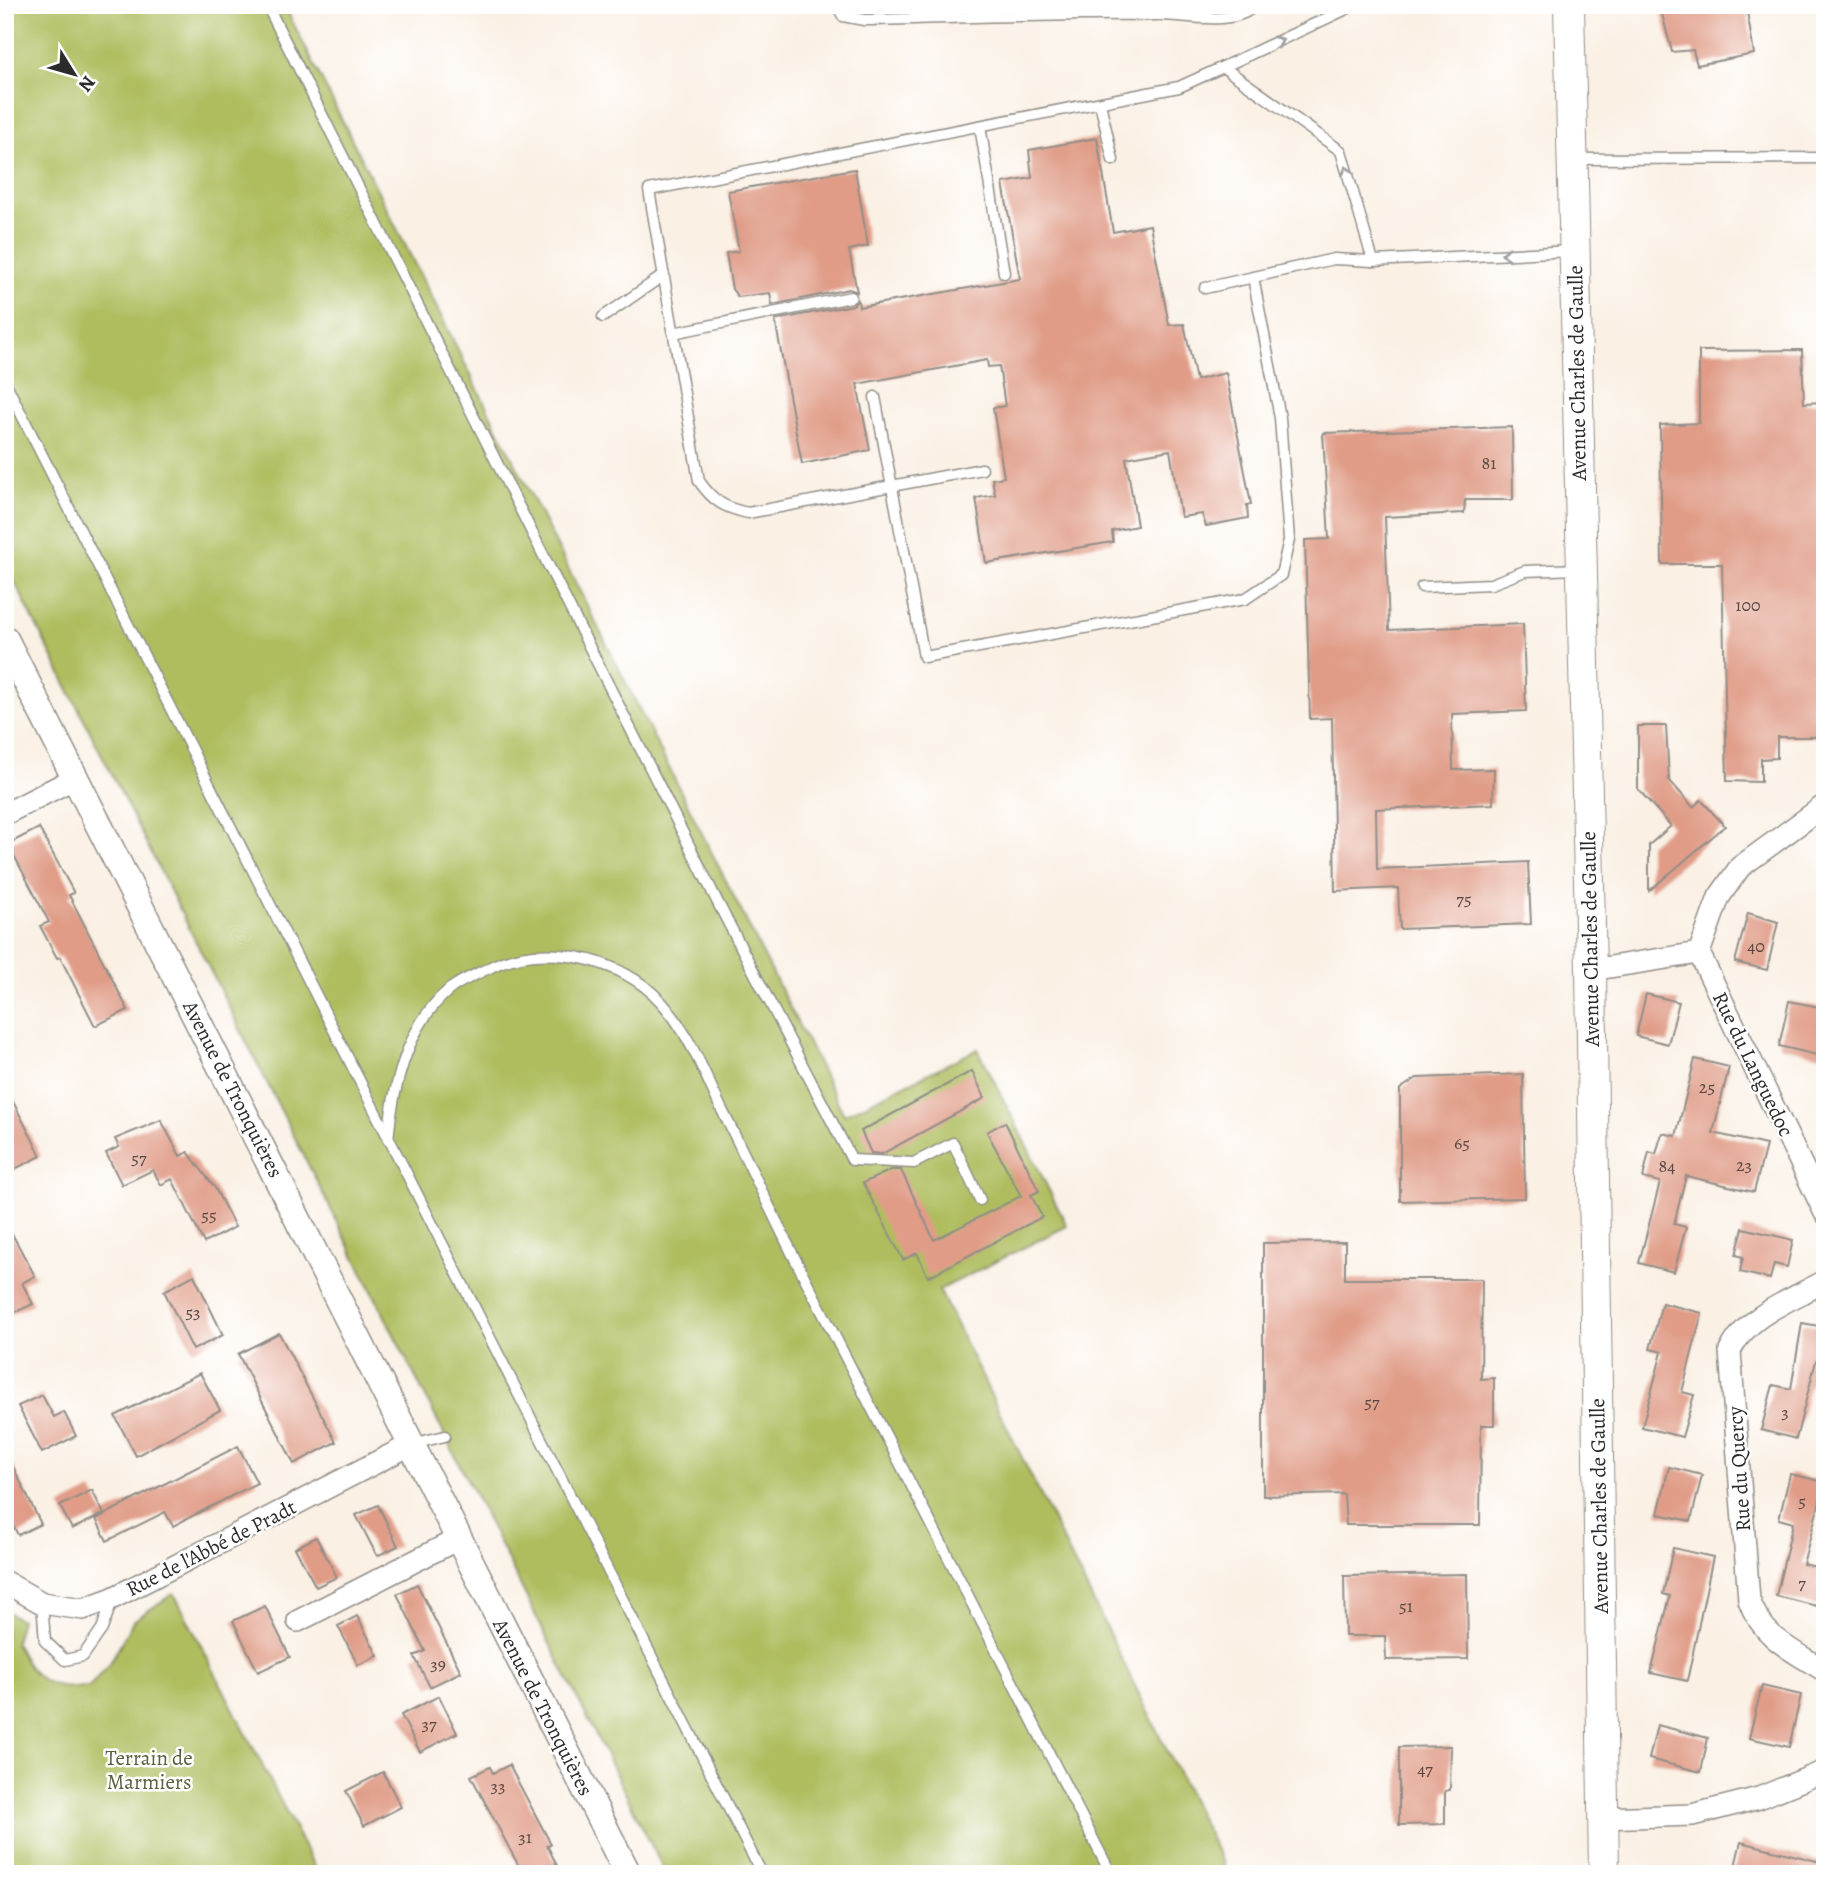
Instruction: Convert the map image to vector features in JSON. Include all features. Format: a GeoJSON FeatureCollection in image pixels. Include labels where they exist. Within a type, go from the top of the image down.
{"type":"FeatureCollection","features":[{"type":"Feature","properties":{"kind":"main road","name":"Avenue Charles de Gaulle"},"geometry":{"type":"LineString","coordinates":[[1569,5],[1591,970],[1604,1874]]}},
{"type":"Feature","properties":{"kind":"street","name":"Avenue de Tronquières"},"geometry":{"type":"LineString","coordinates":[[5,639],[628,1874]]}},
{"type":"Feature","properties":{"kind":"street"},"geometry":{"type":"LineString","coordinates":[[5,814],[75,778]]}},
{"type":"Feature","properties":{"kind":"street"},"geometry":{"type":"LineString","coordinates":[[1591,970],[1699,953],[1719,897],[1740,867],[1825,804]]}},
{"type":"Feature","properties":{"kind":"street","name":"Rue du Languedoc"},"geometry":{"type":"LineString","coordinates":[[1699,953],[1825,1213]]}},
{"type":"Feature","properties":{"kind":"street","name":"Rue du Quercy"},"geometry":{"type":"LineString","coordinates":[[1825,1282],[1752,1322],[1737,1336],[1730,1351],[1749,1600],[1755,1617],[1768,1634],[1825,1671]]}},
{"type":"Feature","properties":{"kind":"street","name":"Rue de l'Abbé de Pradt"},"geometry":{"type":"LineString","coordinates":[[5,1582],[42,1603],[83,1609],[114,1598],[412,1444]]}},
{"type":"Feature","properties":{"kind":"street"},"geometry":{"type":"LineString","coordinates":[[298,1621],[458,1539]]}},
{"type":"Feature","properties":{"kind":"street"},"geometry":{"type":"LineString","coordinates":[[1603,1818],[1692,1815],[1759,1798],[1825,1771]]}},
{"type":"Feature","properties":{"kind":"lane"},"geometry":{"type":"LineString","coordinates":[[267,5],[712,891],[852,1160],[914,1163],[953,1143],[980,1200]]}},
{"type":"Feature","properties":{"kind":"lane"},"geometry":{"type":"LineString","coordinates":[[837,5],[843,16],[864,20],[1125,10],[1225,16],[1250,11],[1255,5]]}},
{"type":"Feature","properties":{"kind":"lane"},"geometry":{"type":"LineString","coordinates":[[982,470],[748,513],[726,509],[712,500],[699,481],[649,190],[1179,87],[1355,5]]}},
{"type":"Feature","properties":{"kind":"lane"},"geometry":{"type":"LineString","coordinates":[[1223,67],[1341,151],[1373,261]]}},
{"type":"Feature","properties":{"kind":"lane"},"geometry":{"type":"LineString","coordinates":[[1100,103],[1113,160]]}},
{"type":"Feature","properties":{"kind":"lane"},"geometry":{"type":"LineString","coordinates":[[980,126],[1004,273]]}},
{"type":"Feature","properties":{"kind":"lane"},"geometry":{"type":"LineString","coordinates":[[1572,159],[1825,158]]}},
{"type":"Feature","properties":{"kind":"lane"},"geometry":{"type":"LineString","coordinates":[[1205,288],[1334,258],[1373,261],[1575,251]]}},
{"type":"Feature","properties":{"kind":"lane"},"geometry":{"type":"LineString","coordinates":[[603,317],[664,275]]}},
{"type":"Feature","properties":{"kind":"lane"},"geometry":{"type":"LineString","coordinates":[[875,397],[924,657],[1245,599],[1281,575],[1289,540],[1280,418],[1253,277]]}},
{"type":"Feature","properties":{"kind":"lane"},"geometry":{"type":"LineString","coordinates":[[673,333],[851,297]]}},
{"type":"Feature","properties":{"kind":"lane"},"geometry":{"type":"LineString","coordinates":[[5,382],[388,1139],[521,1394],[762,1874]]}},
{"type":"Feature","properties":{"kind":"lane"},"geometry":{"type":"LineString","coordinates":[[1422,587],[1491,584],[1525,571],[1582,568]]}},
{"type":"Feature","properties":{"kind":"lane"},"geometry":{"type":"LineString","coordinates":[[388,1139],[391,1105],[402,1065],[425,1018],[450,989],[497,964],[544,953],[578,958],[613,969],[643,986],[667,1009],[697,1058],[790,1249],[1111,1874]]}},
{"type":"Feature","properties":{"kind":"lane"},"geometry":{"type":"LineString","coordinates":[[412,1444],[445,1436]]}},
{"type":"Feature","properties":{"kind":"lane"},"geometry":{"type":"LineString","coordinates":[[42,1603],[44,1642],[65,1660],[83,1656],[102,1629],[114,1598]]}},
{"type":"Feature","properties":{"kind":"green space"},"geometry":{"type":"Polygon","coordinates":[[[5,5],[284,5],[844,1115],[978,1049],[1067,1226],[939,1290],[1228,1874],[666,1874],[5,563],[5,5]]]}},
{"type":"Feature","properties":{"kind":"green space","name":"Terrain de Marmiers"},"geometry":{"type":"Polygon","coordinates":[[[174,1593],[318,1874],[5,1874],[5,1611],[21,1620],[15,1642],[35,1674],[51,1684],[89,1687],[109,1665],[133,1621],[174,1593]]]}},
{"type":"Feature","properties":{"kind":"building"},"geometry":{"type":"Polygon","coordinates":[[[1668,5],[1746,5],[1754,54],[1697,65],[1693,50],[1672,52],[1662,14],[1668,5]]]}},
{"type":"Feature","properties":{"kind":"building"},"geometry":{"type":"Polygon","coordinates":[[[1097,138],[1113,232],[1150,225],[1169,325],[1184,324],[1196,380],[1226,373],[1251,504],[1247,505],[1248,518],[1206,526],[1202,514],[1181,517],[1170,450],[1126,458],[1137,526],[1112,531],[1113,542],[986,563],[976,498],[995,495],[992,479],[1004,477],[993,408],[1005,406],[999,366],[988,367],[987,360],[857,384],[870,450],[802,464],[775,320],[853,305],[858,300],[859,307],[1020,279],[1003,183],[1032,178],[1029,150],[1097,138]]]}},
{"type":"Feature","properties":{"kind":"building"},"geometry":{"type":"Polygon","coordinates":[[[855,169],[868,246],[849,250],[857,292],[849,289],[772,305],[770,293],[738,297],[732,289],[726,253],[739,251],[728,191],[855,169]]]}},
{"type":"Feature","properties":{"kind":"building"},"geometry":{"type":"Polygon","coordinates":[[[1802,350],[1804,403],[1825,402],[1825,737],[1777,737],[1777,758],[1761,759],[1761,782],[1727,781],[1722,564],[1662,564],[1660,425],[1699,423],[1699,351],[1802,350]]]}},
{"type":"Feature","properties":{"kind":"building"},"geometry":{"type":"Polygon","coordinates":[[[1512,427],[1513,500],[1465,500],[1464,513],[1385,517],[1389,630],[1523,624],[1526,711],[1452,714],[1453,770],[1494,769],[1493,804],[1376,809],[1377,869],[1528,862],[1531,924],[1400,929],[1398,888],[1335,891],[1332,718],[1310,719],[1305,540],[1329,539],[1323,433],[1512,427]]]}},
{"type":"Feature","properties":{"kind":"building"},"geometry":{"type":"Polygon","coordinates":[[[1638,726],[1666,726],[1669,780],[1693,807],[1701,800],[1725,826],[1649,891],[1649,845],[1671,826],[1638,789],[1638,726]]]}},
{"type":"Feature","properties":{"kind":"building"},"geometry":{"type":"Polygon","coordinates":[[[39,828],[74,893],[69,895],[128,1010],[95,1026],[60,957],[57,958],[40,926],[49,922],[8,844],[39,828]]]}},
{"type":"Feature","properties":{"kind":"building"},"geometry":{"type":"Polygon","coordinates":[[[1748,913],[1778,922],[1767,970],[1735,962],[1748,913]]]}},
{"type":"Feature","properties":{"kind":"building"},"geometry":{"type":"Polygon","coordinates":[[[1646,994],[1679,1002],[1668,1044],[1636,1036],[1646,994]]]}},
{"type":"Feature","properties":{"kind":"building"},"geometry":{"type":"Polygon","coordinates":[[[1789,1001],[1825,1008],[1825,1057],[1779,1046],[1789,1001]]]}},
{"type":"Feature","properties":{"kind":"building"},"geometry":{"type":"Polygon","coordinates":[[[1695,1059],[1729,1067],[1713,1133],[1766,1145],[1754,1192],[1686,1176],[1674,1224],[1686,1227],[1674,1272],[1639,1263],[1660,1182],[1643,1178],[1649,1152],[1656,1154],[1662,1133],[1676,1136],[1695,1059]]]}},
{"type":"Feature","properties":{"kind":"building"},"geometry":{"type":"Polygon","coordinates":[[[972,1071],[985,1098],[882,1154],[871,1153],[861,1131],[972,1071]]]}},
{"type":"Feature","properties":{"kind":"building"},"geometry":{"type":"Polygon","coordinates":[[[1523,1074],[1525,1198],[1400,1201],[1400,1089],[1417,1078],[1523,1074]]]}},
{"type":"Feature","properties":{"kind":"building"},"geometry":{"type":"Polygon","coordinates":[[[5,1086],[41,1156],[5,1174],[5,1086]]]}},
{"type":"Feature","properties":{"kind":"building"},"geometry":{"type":"Polygon","coordinates":[[[161,1120],[180,1156],[188,1152],[215,1188],[235,1227],[204,1243],[172,1179],[161,1185],[153,1170],[122,1185],[106,1153],[119,1147],[115,1139],[161,1120]]]}},
{"type":"Feature","properties":{"kind":"building"},"geometry":{"type":"Polygon","coordinates":[[[1005,1122],[1039,1191],[1031,1195],[1042,1217],[928,1277],[917,1253],[903,1260],[863,1183],[891,1170],[901,1170],[934,1240],[1021,1196],[987,1132],[1005,1122]]]}},
{"type":"Feature","properties":{"kind":"building"},"geometry":{"type":"Polygon","coordinates":[[[5,1221],[35,1276],[22,1283],[33,1304],[5,1317],[5,1221]]]}},
{"type":"Feature","properties":{"kind":"building"},"geometry":{"type":"Polygon","coordinates":[[[1743,1228],[1793,1240],[1787,1267],[1774,1264],[1770,1279],[1740,1272],[1743,1257],[1736,1255],[1743,1228]]]}},
{"type":"Feature","properties":{"kind":"building"},"geometry":{"type":"Polygon","coordinates":[[[1345,1242],[1345,1279],[1482,1279],[1481,1379],[1494,1378],[1494,1425],[1481,1425],[1480,1525],[1346,1525],[1344,1494],[1263,1496],[1263,1243],[1345,1242]]]}},
{"type":"Feature","properties":{"kind":"building"},"geometry":{"type":"Polygon","coordinates":[[[194,1275],[223,1335],[193,1350],[164,1291],[194,1275]]]}},
{"type":"Feature","properties":{"kind":"building"},"geometry":{"type":"Polygon","coordinates":[[[1662,1303],[1702,1313],[1682,1392],[1694,1395],[1682,1437],[1642,1427],[1662,1352],[1650,1349],[1662,1303]]]}},
{"type":"Feature","properties":{"kind":"building"},"geometry":{"type":"Polygon","coordinates":[[[1802,1323],[1825,1327],[1825,1363],[1816,1361],[1796,1439],[1761,1430],[1773,1385],[1791,1389],[1802,1323]]]}},
{"type":"Feature","properties":{"kind":"building"},"geometry":{"type":"Polygon","coordinates":[[[279,1333],[336,1442],[294,1464],[238,1354],[279,1333]]]}},
{"type":"Feature","properties":{"kind":"building"},"geometry":{"type":"Polygon","coordinates":[[[200,1373],[220,1410],[136,1456],[115,1416],[200,1373]]]}},
{"type":"Feature","properties":{"kind":"building"},"geometry":{"type":"Polygon","coordinates":[[[42,1395],[54,1417],[64,1412],[76,1436],[42,1453],[18,1406],[42,1395]]]}},
{"type":"Feature","properties":{"kind":"building"},"geometry":{"type":"Polygon","coordinates":[[[238,1446],[257,1483],[173,1526],[165,1512],[107,1541],[96,1519],[238,1446]]]}},
{"type":"Feature","properties":{"kind":"building"},"geometry":{"type":"Polygon","coordinates":[[[5,1450],[41,1524],[18,1535],[5,1510],[5,1450]]]}},
{"type":"Feature","properties":{"kind":"building"},"geometry":{"type":"Polygon","coordinates":[[[1669,1467],[1702,1475],[1691,1521],[1658,1514],[1669,1467]]]}},
{"type":"Feature","properties":{"kind":"building"},"geometry":{"type":"Polygon","coordinates":[[[1790,1474],[1825,1482],[1803,1564],[1825,1569],[1825,1608],[1776,1596],[1793,1523],[1779,1519],[1790,1474]]]}},
{"type":"Feature","properties":{"kind":"building"},"geometry":{"type":"Polygon","coordinates":[[[92,1490],[104,1514],[72,1529],[60,1506],[92,1490]]]}},
{"type":"Feature","properties":{"kind":"building"},"geometry":{"type":"Polygon","coordinates":[[[378,1505],[398,1546],[377,1556],[356,1515],[378,1505]]]}},
{"type":"Feature","properties":{"kind":"building"},"geometry":{"type":"Polygon","coordinates":[[[316,1537],[337,1577],[316,1587],[295,1548],[316,1537]]]}},
{"type":"Feature","properties":{"kind":"building"},"geometry":{"type":"Polygon","coordinates":[[[1673,1548],[1713,1557],[1687,1681],[1651,1673],[1670,1596],[1663,1594],[1673,1548]]]}},
{"type":"Feature","properties":{"kind":"building"},"geometry":{"type":"Polygon","coordinates":[[[1467,1574],[1468,1659],[1386,1660],[1385,1636],[1345,1636],[1344,1576],[1467,1574]]]}},
{"type":"Feature","properties":{"kind":"building"},"geometry":{"type":"Polygon","coordinates":[[[417,1584],[461,1672],[430,1687],[414,1656],[425,1651],[397,1594],[417,1584]]]}},
{"type":"Feature","properties":{"kind":"building"},"geometry":{"type":"Polygon","coordinates":[[[265,1606],[290,1657],[258,1672],[233,1621],[265,1606]]]}},
{"type":"Feature","properties":{"kind":"building"},"geometry":{"type":"Polygon","coordinates":[[[357,1616],[378,1656],[358,1665],[338,1626],[357,1616]]]}},
{"type":"Feature","properties":{"kind":"building"},"geometry":{"type":"Polygon","coordinates":[[[1762,1686],[1801,1695],[1789,1747],[1749,1738],[1762,1686]]]}},
{"type":"Feature","properties":{"kind":"building"},"geometry":{"type":"Polygon","coordinates":[[[439,1696],[457,1733],[420,1752],[401,1715],[439,1696]]]}},
{"type":"Feature","properties":{"kind":"building"},"geometry":{"type":"Polygon","coordinates":[[[1657,1725],[1708,1738],[1701,1772],[1649,1759],[1657,1725]]]}},
{"type":"Feature","properties":{"kind":"building"},"geometry":{"type":"Polygon","coordinates":[[[1451,1746],[1450,1790],[1445,1791],[1445,1824],[1399,1825],[1399,1747],[1451,1746]]]}},
{"type":"Feature","properties":{"kind":"building"},"geometry":{"type":"Polygon","coordinates":[[[509,1765],[551,1844],[547,1845],[561,1874],[523,1874],[471,1776],[490,1767],[493,1773],[509,1765]]]}},
{"type":"Feature","properties":{"kind":"building"},"geometry":{"type":"Polygon","coordinates":[[[383,1772],[401,1807],[364,1826],[346,1791],[383,1772]]]}},
{"type":"Feature","properties":{"kind":"building"},"geometry":{"type":"Polygon","coordinates":[[[1741,1842],[1825,1863],[1825,1874],[1733,1874],[1741,1842]]]}}]}
